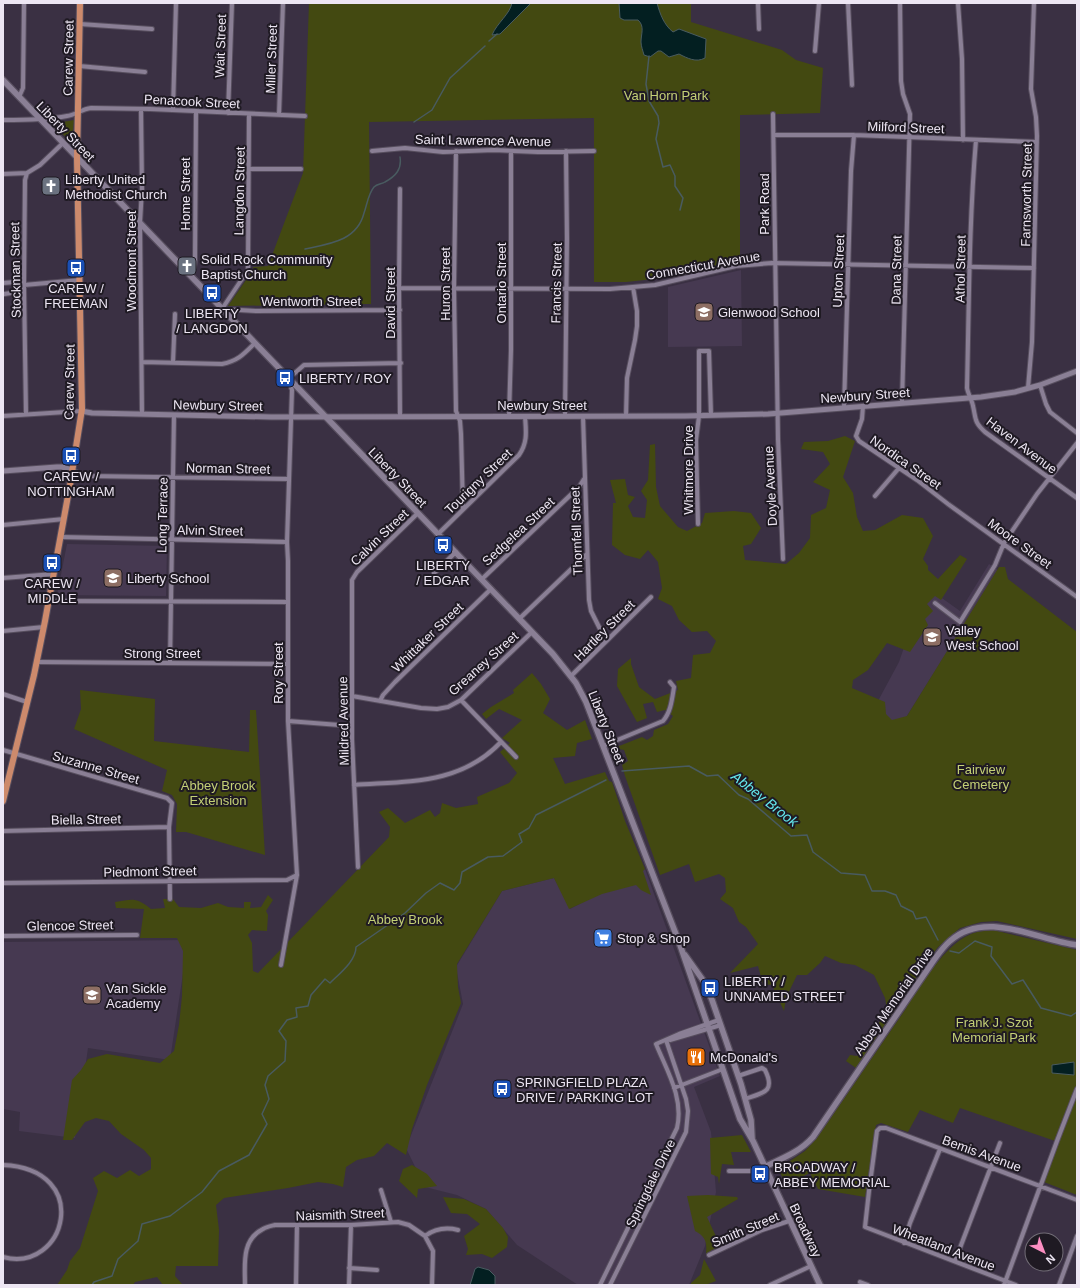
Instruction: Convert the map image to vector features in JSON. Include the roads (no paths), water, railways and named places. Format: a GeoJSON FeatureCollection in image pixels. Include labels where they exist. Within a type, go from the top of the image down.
{"type":"FeatureCollection","features":[{"type":"Feature","properties":{"kind":"main road","name":"Carew Street"},"geometry":{"type":"LineString","coordinates":[[3,801],[44,628],[64,519],[81,411],[78,158],[80,3]]}},
{"type":"Feature","properties":{"kind":"main road","name":"Liberty Street"},"geometry":{"type":"LineString","coordinates":[[3,80],[560,661],[571,676],[584,697],[682,951],[709,1026],[734,1104],[744,1125]]}},
{"type":"Feature","properties":{"kind":"main road","name":"Abbey Memorial Drive"},"geometry":{"type":"LineString","coordinates":[[764,1167],[794,1152],[810,1140],[934,960],[953,939],[974,928],[991,926],[1077,945]]}},
{"type":"Feature","properties":{"kind":"main road","name":"Liberty Street"},"geometry":{"type":"LineString","coordinates":[[682,951],[699,972],[705,983],[738,1076],[748,1112]]}},
{"type":"Feature","properties":{"kind":"main road","name":"Broadway"},"geometry":{"type":"LineString","coordinates":[[748,1112],[751,1120],[752,1141]]}},
{"type":"Feature","properties":{"kind":"main road","name":"Broadway"},"geometry":{"type":"LineString","coordinates":[[744,1125],[820,1285]]}},
{"type":"Feature","properties":{"kind":"street"},"geometry":{"type":"LineString","coordinates":[[19,97],[23,88],[24,3]]}},
{"type":"Feature","properties":{"kind":"street"},"geometry":{"type":"LineString","coordinates":[[173,110],[176,3]]}},
{"type":"Feature","properties":{"kind":"street","name":"Wait Street"},"geometry":{"type":"LineString","coordinates":[[228,113],[232,3]]}},
{"type":"Feature","properties":{"kind":"street","name":"Miller Street"},"geometry":{"type":"LineString","coordinates":[[279,115],[283,3]]}},
{"type":"Feature","properties":{"kind":"street"},"geometry":{"type":"LineString","coordinates":[[758,3],[757,14],[759,29]]}},
{"type":"Feature","properties":{"kind":"street"},"geometry":{"type":"LineString","coordinates":[[815,51],[819,3]]}},
{"type":"Feature","properties":{"kind":"street"},"geometry":{"type":"LineString","coordinates":[[848,3],[852,85]]}},
{"type":"Feature","properties":{"kind":"street","name":"Dana Street"},"geometry":{"type":"LineString","coordinates":[[900,3],[901,81],[903,94],[910,114],[902,403]]}},
{"type":"Feature","properties":{"kind":"street"},"geometry":{"type":"LineString","coordinates":[[958,3],[962,59],[963,140]]}},
{"type":"Feature","properties":{"kind":"street","name":"Farnsworth Street"},"geometry":{"type":"LineString","coordinates":[[1028,388],[1032,342],[1037,142],[1036,117],[1031,90],[1034,3]]}},
{"type":"Feature","properties":{"kind":"street"},"geometry":{"type":"LineString","coordinates":[[80,24],[152,29]]}},
{"type":"Feature","properties":{"kind":"street"},"geometry":{"type":"LineString","coordinates":[[79,66],[145,72]]}},
{"type":"Feature","properties":{"kind":"street","name":"Penacook Street"},"geometry":{"type":"LineString","coordinates":[[3,120],[40,119],[67,116],[83,109],[91,108],[141,108],[305,116]]}},
{"type":"Feature","properties":{"kind":"street","name":"Woodmont Street"},"geometry":{"type":"LineString","coordinates":[[141,108],[142,189],[140,223],[142,414]]}},
{"type":"Feature","properties":{"kind":"street","name":"Home Street"},"geometry":{"type":"LineString","coordinates":[[188,273],[194,267],[195,261],[196,111]]}},
{"type":"Feature","properties":{"kind":"street","name":"Langdon Street"},"geometry":{"type":"LineString","coordinates":[[222,309],[248,270],[250,169],[249,114]]}},
{"type":"Feature","properties":{"kind":"street","name":"Park Road"},"geometry":{"type":"LineString","coordinates":[[773,114],[774,263],[778,413]]}},
{"type":"Feature","properties":{"kind":"street","name":"Milford Street"},"geometry":{"type":"LineString","coordinates":[[774,135],[854,135],[1037,142]]}},
{"type":"Feature","properties":{"kind":"street","name":"Upton Street"},"geometry":{"type":"LineString","coordinates":[[844,408],[851,171],[854,135]]}},
{"type":"Feature","properties":{"kind":"street","name":"Athol Street"},"geometry":{"type":"LineString","coordinates":[[970,398],[967,388],[969,267],[972,188],[976,140]]}},
{"type":"Feature","properties":{"kind":"street"},"geometry":{"type":"LineString","coordinates":[[3,174],[27,173],[40,165],[63,143]]}},
{"type":"Feature","properties":{"kind":"street","name":"Saint Lawrence Avenue"},"geometry":{"type":"LineString","coordinates":[[372,151],[405,148],[443,152],[494,150],[594,151]]}},
{"type":"Feature","properties":{"kind":"street","name":"Huron Street"},"geometry":{"type":"LineString","coordinates":[[456,151],[454,288],[456,411],[460,420],[463,509]]}},
{"type":"Feature","properties":{"kind":"street","name":"Ontario Street"},"geometry":{"type":"LineString","coordinates":[[509,416],[511,350],[511,151]]}},
{"type":"Feature","properties":{"kind":"street","name":"Francis Street"},"geometry":{"type":"LineString","coordinates":[[565,416],[566,151]]}},
{"type":"Feature","properties":{"kind":"street"},"geometry":{"type":"LineString","coordinates":[[250,169],[302,169]]}},
{"type":"Feature","properties":{"kind":"street","name":"Stockman Street"},"geometry":{"type":"LineString","coordinates":[[26,414],[24,285],[25,180],[27,173]]}},
{"type":"Feature","properties":{"kind":"street","name":"David Street"},"geometry":{"type":"LineString","coordinates":[[400,189],[400,416]]}},
{"type":"Feature","properties":{"kind":"street","name":"Connecticut Avenue"},"geometry":{"type":"LineString","coordinates":[[399,288],[610,289],[655,285],[736,266],[774,263],[848,263],[1034,268]]}},
{"type":"Feature","properties":{"kind":"street"},"geometry":{"type":"LineString","coordinates":[[3,283],[16,282],[24,285],[80,280]]}},
{"type":"Feature","properties":{"kind":"street"},"geometry":{"type":"LineString","coordinates":[[3,294],[16,293],[22,289],[24,285]]}},
{"type":"Feature","properties":{"kind":"street"},"geometry":{"type":"LineString","coordinates":[[626,416],[627,378],[637,326],[637,311],[633,287]]}},
{"type":"Feature","properties":{"kind":"street","name":"Wentworth Street"},"geometry":{"type":"LineString","coordinates":[[222,309],[256,311],[400,310]]}},
{"type":"Feature","properties":{"kind":"street"},"geometry":{"type":"LineString","coordinates":[[173,362],[175,314]]}},
{"type":"Feature","properties":{"kind":"street"},"geometry":{"type":"LineString","coordinates":[[142,362],[222,364],[232,362],[242,356],[255,344]]}},
{"type":"Feature","properties":{"kind":"street","name":"Whitmore Drive"},"geometry":{"type":"LineString","coordinates":[[698,524],[696,440],[699,416],[699,351],[709,351],[711,415]]}},
{"type":"Feature","properties":{"kind":"street"},"geometry":{"type":"LineString","coordinates":[[288,379],[304,365],[400,363]]}},
{"type":"Feature","properties":{"kind":"street","name":"Newbury Street"},"geometry":{"type":"LineString","coordinates":[[3,416],[81,411],[92,413],[290,417],[699,416],[778,413],[970,398],[1015,392],[1040,385],[1077,371]]}},
{"type":"Feature","properties":{"kind":"street","name":"Roy Street"},"geometry":{"type":"LineString","coordinates":[[281,965],[297,875],[288,721],[287,542],[292,390],[288,379]]}},
{"type":"Feature","properties":{"kind":"street"},"geometry":{"type":"LineString","coordinates":[[1040,385],[1050,412],[1077,433]]}},
{"type":"Feature","properties":{"kind":"street","name":"Haven Avenue"},"geometry":{"type":"LineString","coordinates":[[970,398],[973,405],[976,424],[1077,498]]}},
{"type":"Feature","properties":{"kind":"street","name":"Nordica Street"},"geometry":{"type":"LineString","coordinates":[[863,406],[862,419],[856,436],[859,441],[917,480],[952,506]]}},
{"type":"Feature","properties":{"kind":"street","name":"Doyle Avenue"},"geometry":{"type":"LineString","coordinates":[[778,413],[779,484],[783,559]]}},
{"type":"Feature","properties":{"kind":"street","name":"Long Terrace"},"geometry":{"type":"LineString","coordinates":[[170,663],[174,415]]}},
{"type":"Feature","properties":{"kind":"street","name":"Tourigny Street"},"geometry":{"type":"LineString","coordinates":[[438,534],[520,455],[525,448],[525,416]]}},
{"type":"Feature","properties":{"kind":"street","name":"Thornfell Street"},"geometry":{"type":"LineString","coordinates":[[583,416],[584,478],[590,605],[591,611],[606,641]]}},
{"type":"Feature","properties":{"kind":"street"},"geometry":{"type":"LineString","coordinates":[[935,603],[960,622],[995,566],[1004,544],[1048,478],[1077,442]]}},
{"type":"Feature","properties":{"kind":"street"},"geometry":{"type":"LineString","coordinates":[[3,471],[57,467],[72,470]]}},
{"type":"Feature","properties":{"kind":"street"},"geometry":{"type":"LineString","coordinates":[[875,496],[899,468]]}},
{"type":"Feature","properties":{"kind":"street","name":"Norman Street"},"geometry":{"type":"LineString","coordinates":[[72,470],[88,476],[172,476],[289,479]]}},
{"type":"Feature","properties":{"kind":"street","name":"Sedgelea Street"},"geometry":{"type":"LineString","coordinates":[[482,580],[579,487],[584,478]]}},
{"type":"Feature","properties":{"kind":"street","name":"Moore Street"},"geometry":{"type":"LineString","coordinates":[[952,506],[1077,597]]}},
{"type":"Feature","properties":{"kind":"street","name":"Calvin Street"},"geometry":{"type":"LineString","coordinates":[[354,576],[418,513]]}},
{"type":"Feature","properties":{"kind":"street"},"geometry":{"type":"LineString","coordinates":[[3,525],[64,519]]}},
{"type":"Feature","properties":{"kind":"street","name":"Alvin Street"},"geometry":{"type":"LineString","coordinates":[[60,537],[287,542]]}},
{"type":"Feature","properties":{"kind":"street"},"geometry":{"type":"LineString","coordinates":[[434,573],[456,552]]}},
{"type":"Feature","properties":{"kind":"street"},"geometry":{"type":"LineString","coordinates":[[519,619],[587,554]]}},
{"type":"Feature","properties":{"kind":"street"},"geometry":{"type":"LineString","coordinates":[[3,578],[54,574]]}},
{"type":"Feature","properties":{"kind":"street","name":"Mildred Avenue"},"geometry":{"type":"LineString","coordinates":[[354,576],[352,580],[352,726],[358,867]]}},
{"type":"Feature","properties":{"kind":"street","name":"Whittaker Street"},"geometry":{"type":"LineString","coordinates":[[380,701],[383,695],[395,682],[491,590]]}},
{"type":"Feature","properties":{"kind":"street","name":"Hartley Street"},"geometry":{"type":"LineString","coordinates":[[571,676],[651,597]]}},
{"type":"Feature","properties":{"kind":"street"},"geometry":{"type":"LineString","coordinates":[[49,601],[288,602]]}},
{"type":"Feature","properties":{"kind":"street"},"geometry":{"type":"LineString","coordinates":[[3,631],[44,628]]}},
{"type":"Feature","properties":{"kind":"street","name":"Greaney Street"},"geometry":{"type":"LineString","coordinates":[[352,696],[421,708],[437,709],[448,707],[461,700],[532,632]]}},
{"type":"Feature","properties":{"kind":"street","name":"Strong Street"},"geometry":{"type":"LineString","coordinates":[[37,662],[288,664]]}},
{"type":"Feature","properties":{"kind":"street"},"geometry":{"type":"LineString","coordinates":[[603,746],[663,721],[667,716],[674,687],[670,682]]}},
{"type":"Feature","properties":{"kind":"street"},"geometry":{"type":"LineString","coordinates":[[3,694],[27,702]]}},
{"type":"Feature","properties":{"kind":"street"},"geometry":{"type":"LineString","coordinates":[[461,700],[516,757]]}},
{"type":"Feature","properties":{"kind":"street"},"geometry":{"type":"LineString","coordinates":[[288,721],[352,726]]}},
{"type":"Feature","properties":{"kind":"street"},"geometry":{"type":"LineString","coordinates":[[354,785],[425,780],[449,775],[478,762],[501,742]]}},
{"type":"Feature","properties":{"kind":"street","name":"Suzanne Street"},"geometry":{"type":"LineString","coordinates":[[3,750],[167,798],[172,803],[169,827]]}},
{"type":"Feature","properties":{"kind":"street"},"geometry":{"type":"LineString","coordinates":[[169,827],[170,899]]}},
{"type":"Feature","properties":{"kind":"street","name":"Biella Street"},"geometry":{"type":"LineString","coordinates":[[3,831],[169,827]]}},
{"type":"Feature","properties":{"kind":"street","name":"Piedmont Street"},"geometry":{"type":"LineString","coordinates":[[3,883],[287,880],[297,875]]}},
{"type":"Feature","properties":{"kind":"street","name":"Glencoe Street"},"geometry":{"type":"LineString","coordinates":[[3,936],[137,935]]}},
{"type":"Feature","properties":{"kind":"street"},"geometry":{"type":"LineString","coordinates":[[666,1040],[679,1034],[720,1023]]}},
{"type":"Feature","properties":{"kind":"street","name":"Springdale Drive"},"geometry":{"type":"LineString","coordinates":[[600,1285],[677,1128],[680,1110],[678,1099],[656,1044],[666,1040],[686,1099],[688,1111],[686,1132],[610,1285]]}},
{"type":"Feature","properties":{"kind":"street"},"geometry":{"type":"LineString","coordinates":[[674,1088],[723,1069]]}},
{"type":"Feature","properties":{"kind":"street"},"geometry":{"type":"LineString","coordinates":[[738,1076],[763,1069],[765,1070],[770,1082],[769,1088],[764,1092],[745,1099]]}},
{"type":"Feature","properties":{"kind":"street"},"geometry":{"type":"LineString","coordinates":[[1005,1283],[1056,1140],[1077,1089]]}},
{"type":"Feature","properties":{"kind":"street","name":"Bemis Avenue"},"geometry":{"type":"LineString","coordinates":[[865,1227],[868,1191],[877,1131],[880,1128],[886,1128],[1077,1200]]}},
{"type":"Feature","properties":{"kind":"street"},"geometry":{"type":"LineString","coordinates":[[955,1261],[1000,1143]]}},
{"type":"Feature","properties":{"kind":"street"},"geometry":{"type":"LineString","coordinates":[[904,1243],[910,1223],[940,1148]]}},
{"type":"Feature","properties":{"kind":"street"},"geometry":{"type":"LineString","coordinates":[[3,1165],[24,1168],[42,1175],[56,1192],[62,1210],[60,1224],[56,1234],[43,1249],[26,1258],[15,1259],[3,1257]]}},
{"type":"Feature","properties":{"kind":"street"},"geometry":{"type":"LineString","coordinates":[[729,1171],[750,1171],[764,1167]]}},
{"type":"Feature","properties":{"kind":"street"},"geometry":{"type":"LineString","coordinates":[[380,1190],[391,1222]]}},
{"type":"Feature","properties":{"kind":"street","name":"Smith Street"},"geometry":{"type":"LineString","coordinates":[[709,1255],[762,1230],[789,1221]]}},
{"type":"Feature","properties":{"kind":"street","name":"Naismith Street"},"geometry":{"type":"LineString","coordinates":[[245,1285],[246,1250],[252,1238],[263,1229],[275,1225],[350,1225],[398,1222],[410,1225],[425,1236]]}},
{"type":"Feature","properties":{"kind":"street"},"geometry":{"type":"LineString","coordinates":[[296,1225],[296,1285]]}},
{"type":"Feature","properties":{"kind":"street"},"geometry":{"type":"LineString","coordinates":[[349,1285],[350,1225]]}},
{"type":"Feature","properties":{"kind":"street","name":"Wheatland Avenue"},"geometry":{"type":"LineString","coordinates":[[865,1227],[955,1261],[1005,1283],[1016,1285]]}},
{"type":"Feature","properties":{"kind":"street"},"geometry":{"type":"LineString","coordinates":[[432,1285],[433,1251],[425,1236],[432,1230],[447,1228],[458,1230]]}},
{"type":"Feature","properties":{"kind":"street"},"geometry":{"type":"LineString","coordinates":[[1059,1285],[1077,1236]]}},
{"type":"Feature","properties":{"kind":"street"},"geometry":{"type":"LineString","coordinates":[[770,1285],[810,1266]]}},
{"type":"Feature","properties":{"kind":"street"},"geometry":{"type":"LineString","coordinates":[[349,1268],[377,1270]]}},
{"type":"Feature","properties":{"kind":"street"},"geometry":{"type":"LineString","coordinates":[[860,1282],[868,1285]]}},
{"type":"Feature","properties":{"kind":"waterway"},"geometry":{"type":"LineString","coordinates":[[489,41],[497,34]]}},
{"type":"Feature","properties":{"kind":"waterway"},"geometry":{"type":"LineString","coordinates":[[414,122],[432,110],[450,78],[485,46]]}},
{"type":"Feature","properties":{"kind":"waterway"},"geometry":{"type":"LineString","coordinates":[[649,56],[646,84],[649,101],[658,116],[659,123],[656,139],[663,167],[670,165],[675,176],[675,186],[683,198],[680,210]]}},
{"type":"Feature","properties":{"kind":"waterway"},"geometry":{"type":"LineString","coordinates":[[305,249],[341,240],[355,230],[360,222],[372,190],[375,186],[385,182],[395,175],[399,169],[400,157]]}},
{"type":"Feature","properties":{"kind":"waterway","name":"Abbey Brook"},"geometry":{"type":"LineString","coordinates":[[622,771],[689,766],[707,776],[718,775],[739,795],[748,799],[791,836],[807,835],[813,852],[841,873],[865,875],[872,891],[885,891],[896,895],[901,906],[913,912],[916,919],[926,917],[938,940]]}},
{"type":"Feature","properties":{"kind":"waterway","name":"Abbey Brook"},"geometry":{"type":"LineString","coordinates":[[92,1285],[94,1282],[112,1276],[118,1259],[138,1241],[142,1224],[170,1216],[202,1192],[219,1171],[249,1155],[267,1124],[262,1114],[269,1099],[265,1085],[268,1076],[285,1061],[286,1041],[279,1031],[287,1020],[297,1017],[296,1008],[308,1006],[311,995],[325,979],[330,983],[346,967],[353,957],[356,947],[405,913],[426,893],[440,883],[454,890],[460,883],[462,872],[488,857],[503,856],[522,842],[519,834],[529,828],[536,815],[606,780]]}},
{"type":"Feature","properties":{"kind":"waterway","name":"Abbey Brook"},"geometry":{"type":"LineString","coordinates":[[950,951],[959,953],[975,941],[992,947],[991,956],[1012,984],[1023,980],[1041,1008],[1071,1016],[1077,1012]]}},
{"type":"Feature","properties":{"kind":"place","name":"Liberty United Methodist Church"},"geometry":{"type":"Point","coordinates":[51,186]}},
{"type":"Feature","properties":{"kind":"place","name":"Solid Rock Community Baptist Church"},"geometry":{"type":"Point","coordinates":[187,266]}},
{"type":"Feature","properties":{"kind":"place","name":"CAREW / FREEMAN"},"geometry":{"type":"Point","coordinates":[76,268]}},
{"type":"Feature","properties":{"kind":"place","name":"LIBERTY / LANGDON"},"geometry":{"type":"Point","coordinates":[212,293]}},
{"type":"Feature","properties":{"kind":"place","name":"Glenwood School"},"geometry":{"type":"Point","coordinates":[704,312]}},
{"type":"Feature","properties":{"kind":"place","name":"LIBERTY / ROY"},"geometry":{"type":"Point","coordinates":[285,378]}},
{"type":"Feature","properties":{"kind":"place","name":"CAREW / NOTTINGHAM"},"geometry":{"type":"Point","coordinates":[71,456]}},
{"type":"Feature","properties":{"kind":"place","name":"LIBERTY / EDGAR"},"geometry":{"type":"Point","coordinates":[443,545]}},
{"type":"Feature","properties":{"kind":"place","name":"CAREW / MIDDLE"},"geometry":{"type":"Point","coordinates":[52,563]}},
{"type":"Feature","properties":{"kind":"place","name":"Liberty School"},"geometry":{"type":"Point","coordinates":[113,578]}},
{"type":"Feature","properties":{"kind":"place","name":"Valley West School"},"geometry":{"type":"Point","coordinates":[932,637]}},
{"type":"Feature","properties":{"kind":"place","name":"Stop & Shop"},"geometry":{"type":"Point","coordinates":[603,938]}},
{"type":"Feature","properties":{"kind":"place","name":"LIBERTY / UNNAMED STREET"},"geometry":{"type":"Point","coordinates":[710,988]}},
{"type":"Feature","properties":{"kind":"place","name":"Van Sickle Academy"},"geometry":{"type":"Point","coordinates":[92,995]}},
{"type":"Feature","properties":{"kind":"place","name":"McDonald's"},"geometry":{"type":"Point","coordinates":[696,1057]}},
{"type":"Feature","properties":{"kind":"place","name":"SPRINGFIELD PLAZA DRIVE / PARKING LOT"},"geometry":{"type":"Point","coordinates":[502,1089]}},
{"type":"Feature","properties":{"kind":"place","name":"BROADWAY / ABBEY MEMORIAL"},"geometry":{"type":"Point","coordinates":[760,1174]}},
{"type":"Feature","properties":{"kind":"park label","name":"Van Horn Park"},"geometry":{"type":"Point","coordinates":[666,95]}},
{"type":"Feature","properties":{"kind":"park label","name":"Fairview Cemetery"},"geometry":{"type":"Point","coordinates":[981,776]}},
{"type":"Feature","properties":{"kind":"park label","name":"Abbey Brook Extension"},"geometry":{"type":"Point","coordinates":[218,792]}},
{"type":"Feature","properties":{"kind":"park label","name":"Frank J. Szot Memorial Park"},"geometry":{"type":"Point","coordinates":[994,1030]}}]}
